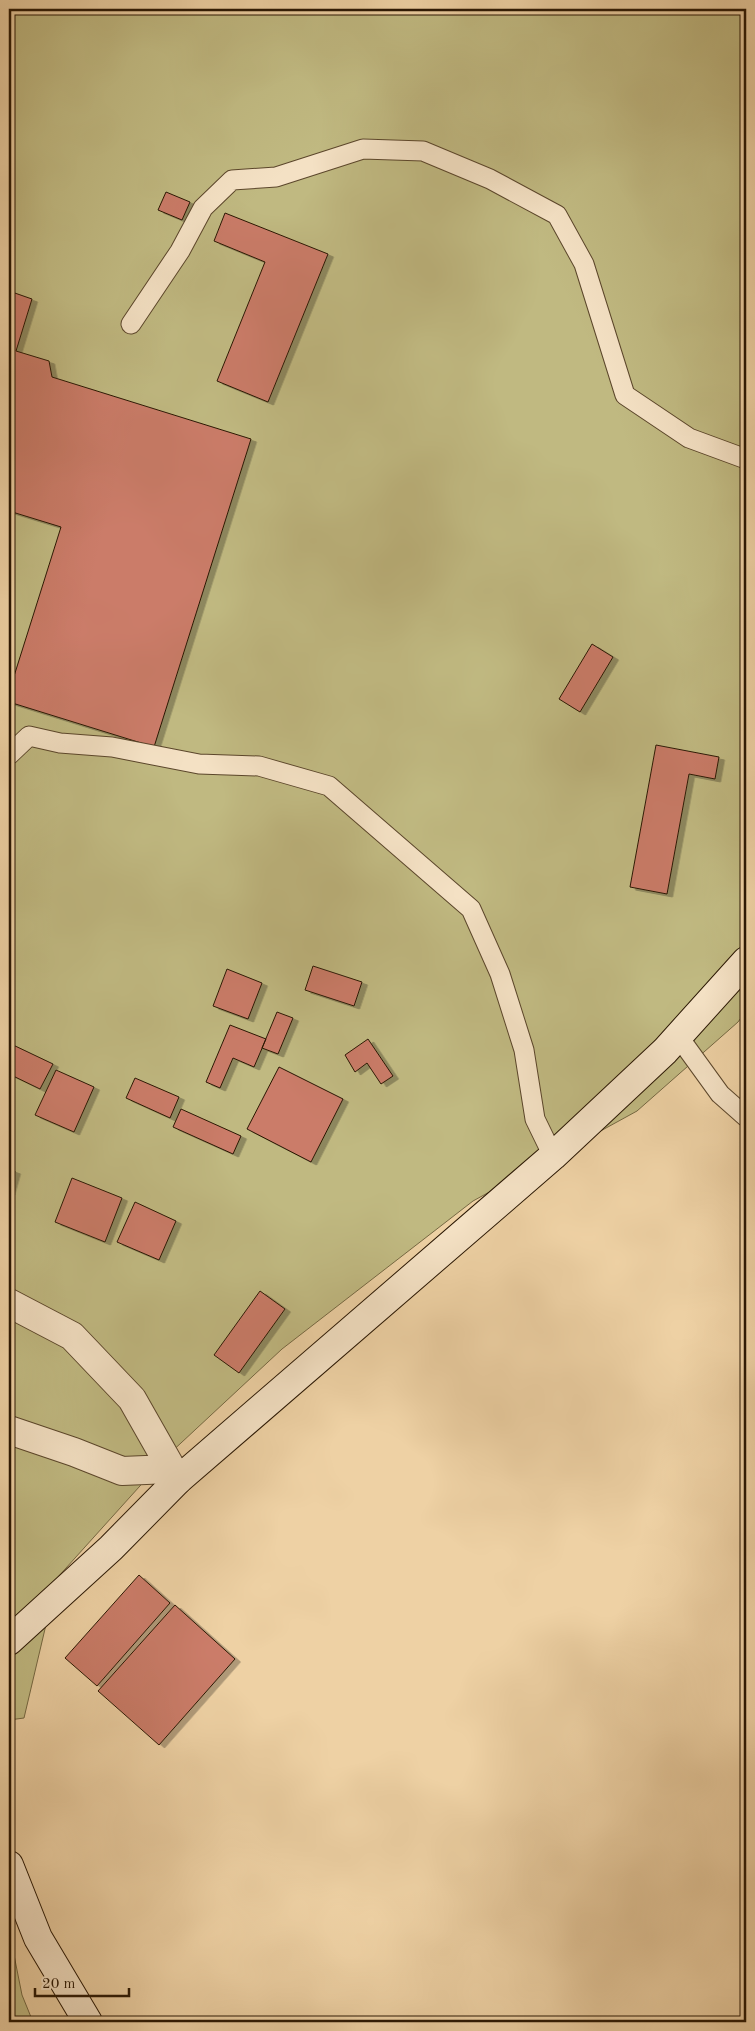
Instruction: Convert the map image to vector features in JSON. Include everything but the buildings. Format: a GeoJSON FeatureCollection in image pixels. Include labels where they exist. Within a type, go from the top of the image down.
{"type":"FeatureCollection","features":[{"type":"Feature","properties":{"kind":"street"},"geometry":{"type":"LineString","coordinates":[[9,1641],[111,1548],[174,1474],[553,1156],[665,1051],[746,961]]}},
{"type":"Feature","properties":{"kind":"street"},"geometry":{"type":"LineString","coordinates":[[9,1303],[72,1336],[132,1399],[174,1474]]}},
{"type":"Feature","properties":{"kind":"street"},"geometry":{"type":"LineString","coordinates":[[9,1430],[122,1471],[174,1474]]}},
{"type":"Feature","properties":{"kind":"street"},"geometry":{"type":"LineString","coordinates":[[9,1865],[38,1938],[88,2022]]}},
{"type":"Feature","properties":{"kind":"lane"},"geometry":{"type":"LineString","coordinates":[[131,324],[180,251],[203,208],[232,180],[276,177],[363,149],[423,150],[490,179],[557,215],[584,264],[625,395],[689,438],[746,459]]}},
{"type":"Feature","properties":{"kind":"lane"},"geometry":{"type":"LineString","coordinates":[[9,755],[29,736],[60,743],[112,747],[199,764],[259,766],[329,786],[396,842],[471,909],[500,974],[524,1050],[535,1119],[553,1156]]}},
{"type":"Feature","properties":{"kind":"lane"},"geometry":{"type":"LineString","coordinates":[[678,1036],[720,1094],[746,1117]]}},
{"type":"Feature","properties":{"kind":"shaded area"},"geometry":{"type":"Polygon","coordinates":[[[9,9],[746,9],[746,1011],[738,1022],[637,1111],[473,1201],[282,1349],[167,1456],[57,1578],[24,1718],[9,1720],[9,9]]]}},
{"type":"Feature","properties":{"kind":"shaded area"},"geometry":{"type":"Polygon","coordinates":[[[9,1930],[22,1995],[33,2022],[9,2022],[9,1930]]]}}]}
